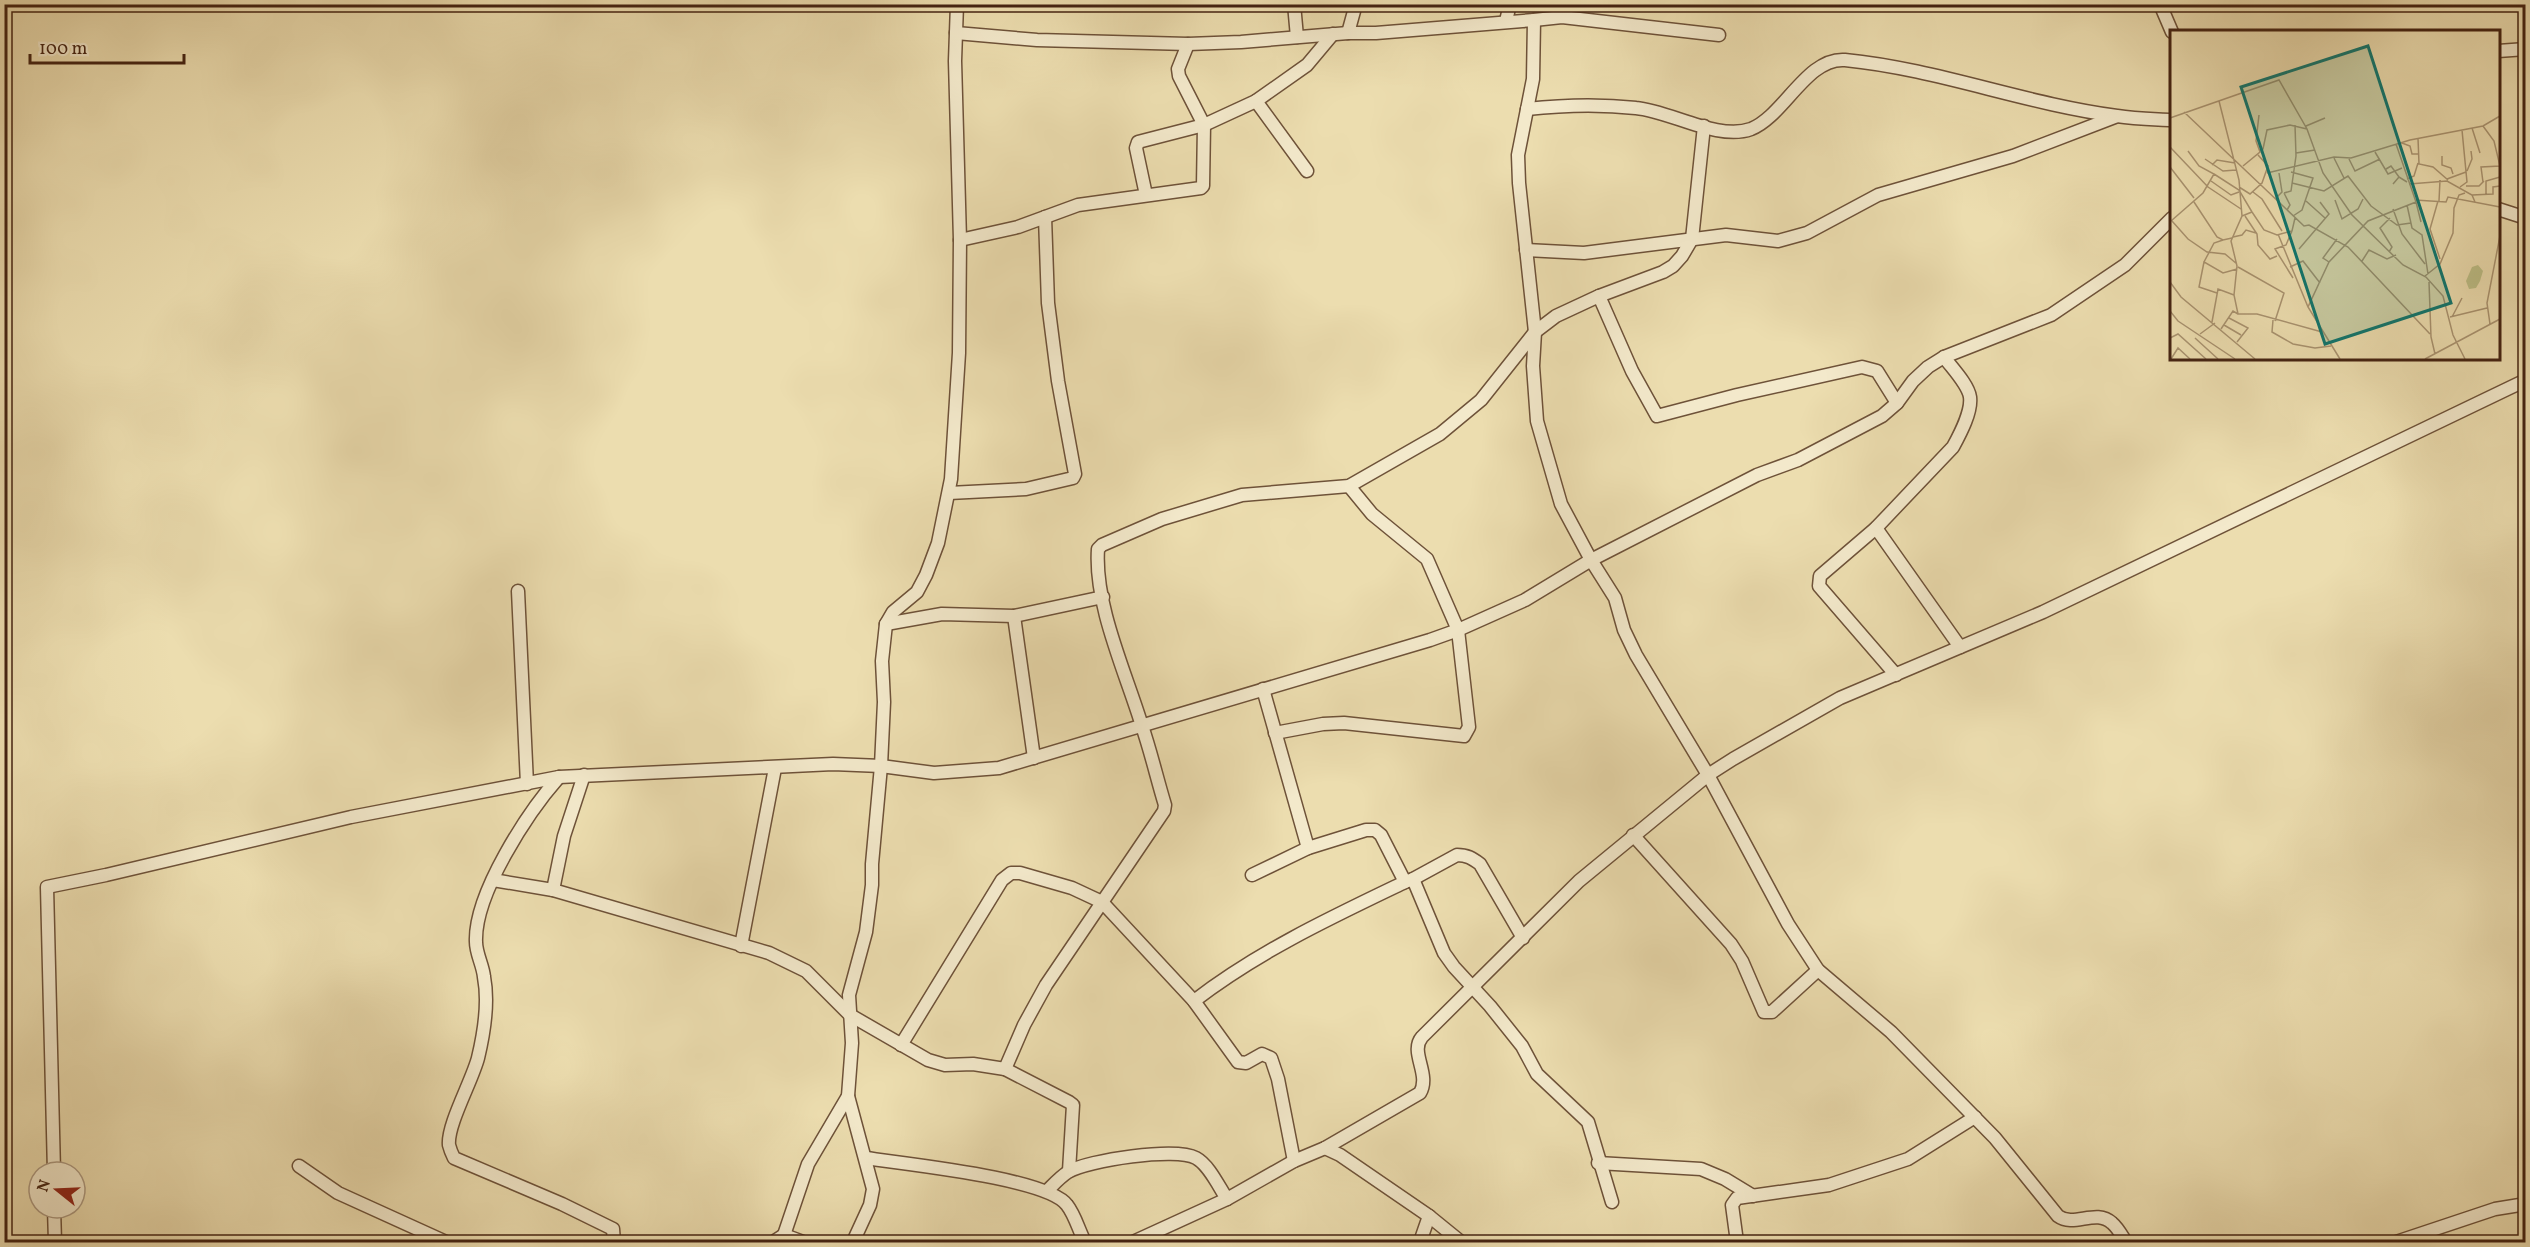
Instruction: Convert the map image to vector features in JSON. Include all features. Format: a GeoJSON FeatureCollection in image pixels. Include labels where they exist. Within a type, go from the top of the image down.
{"type":"FeatureCollection","features":[{"type":"Feature","properties":{"kind":"street"},"geometry":{"type":"LineString","coordinates":[[853,1242],[872,1197],[866,1158],[848,1096],[852,1043],[851,984],[870,907],[881,766],[884,702],[882,661],[886,624],[893,612],[917,592],[922,584],[938,543],[949,493],[959,353],[957,4]]}},
{"type":"Feature","properties":{"kind":"street"},"geometry":{"type":"LineString","coordinates":[[1294,4],[1297,37]]}},
{"type":"Feature","properties":{"kind":"street"},"geometry":{"type":"LineString","coordinates":[[1348,33],[1356,4]]}},
{"type":"Feature","properties":{"kind":"street"},"geometry":{"type":"LineString","coordinates":[[1506,21],[1510,4]]}},
{"type":"Feature","properties":{"kind":"street"},"geometry":{"type":"LineString","coordinates":[[2160,4],[2171,30]]}},
{"type":"Feature","properties":{"kind":"street"},"geometry":{"type":"LineString","coordinates":[[956,33],[1037,40],[1188,44],[1376,33],[1562,16],[1719,35]]}},
{"type":"Feature","properties":{"kind":"street"},"geometry":{"type":"LineString","coordinates":[[1534,20],[1535,62],[1518,155],[1521,217],[1535,332],[1533,366],[1538,429],[1557,495],[1591,560],[1615,598],[1624,630],[1636,655],[1708,775],[1788,924],[1818,970],[1891,1032],[1975,1117],[2002,1146],[2058,1216],[2068,1220],[2094,1216],[2104,1218],[2113,1224],[2126,1242]]}},
{"type":"Feature","properties":{"kind":"street"},"geometry":{"type":"LineString","coordinates":[[1146,195],[1136,148],[1138,142],[1204,125],[1256,101],[1307,65],[1333,34]]}},
{"type":"Feature","properties":{"kind":"street"},"geometry":{"type":"LineString","coordinates":[[960,240],[1018,227],[1078,205],[1202,187],[1204,125],[1178,69],[1188,44]]}},
{"type":"Feature","properties":{"kind":"street"},"geometry":{"type":"LineString","coordinates":[[2500,51],[2526,49]]}},
{"type":"Feature","properties":{"kind":"street"},"geometry":{"type":"LineString","coordinates":[[1527,109],[1597,105],[1639,108],[1704,126],[1733,131],[1751,129],[1777,111],[1819,68],[1841,60],[1932,74],[2116,116],[2170,120]]}},
{"type":"Feature","properties":{"kind":"street"},"geometry":{"type":"LineString","coordinates":[[1256,101],[1307,171]]}},
{"type":"Feature","properties":{"kind":"street"},"geometry":{"type":"LineString","coordinates":[[1526,250],[1584,253],[1726,235],[1778,241],[1807,232],[1878,195],[2013,156],[2116,116]]}},
{"type":"Feature","properties":{"kind":"street"},"geometry":{"type":"LineString","coordinates":[[1005,1069],[1024,1025],[1046,985],[1164,811],[1165,805],[1142,725],[1118,656],[1103,597],[1098,549],[1102,545],[1162,519],[1242,495],[1349,486],[1440,434],[1467,413],[1495,385],[1535,332],[1556,316],[1673,266],[1692,239],[1704,126]]}},
{"type":"Feature","properties":{"kind":"street"},"geometry":{"type":"LineString","coordinates":[[2500,209],[2526,218]]}},
{"type":"Feature","properties":{"kind":"street"},"geometry":{"type":"LineString","coordinates":[[949,493],[1042,486],[1073,478],[1075,474],[1058,381],[1048,303],[1045,217]]}},
{"type":"Feature","properties":{"kind":"street"},"geometry":{"type":"LineString","coordinates":[[54,1160],[46,887],[351,817],[559,777],[833,764],[881,766],[934,773],[999,768],[1458,630],[1525,600],[1577,571],[1591,560],[1758,475],[1798,459],[1882,416],[1897,403],[1912,381],[1944,357],[2051,315],[2125,265],[2170,220]]}},
{"type":"Feature","properties":{"kind":"street"},"geometry":{"type":"LineString","coordinates":[[1599,296],[1632,371],[1657,416],[1737,395],[1862,367],[1877,371],[1897,403]]}},
{"type":"Feature","properties":{"kind":"street"},"geometry":{"type":"LineString","coordinates":[[1896,675],[1819,586],[1820,576],[1876,528],[1945,457],[1961,431],[1970,394],[1944,357]]}},
{"type":"Feature","properties":{"kind":"street"},"geometry":{"type":"LineString","coordinates":[[1133,1242],[1227,1199],[1294,1161],[1325,1148],[1420,1093],[1425,1082],[1418,1049],[1419,1041],[1579,881],[1708,775],[1840,698],[2043,612],[2526,380]]}},
{"type":"Feature","properties":{"kind":"street"},"geometry":{"type":"LineString","coordinates":[[1275,733],[1323,724],[1344,723],[1464,736],[1469,727],[1458,630],[1427,559],[1372,514],[1349,486]]}},
{"type":"Feature","properties":{"kind":"street"},"geometry":{"type":"LineString","coordinates":[[1876,528],[1960,647]]}},
{"type":"Feature","properties":{"kind":"street"},"geometry":{"type":"LineString","coordinates":[[518,591],[527,784]]}},
{"type":"Feature","properties":{"kind":"street"},"geometry":{"type":"LineString","coordinates":[[886,624],[942,614],[1014,616],[1103,597]]}},
{"type":"Feature","properties":{"kind":"street"},"geometry":{"type":"LineString","coordinates":[[1014,616],[1034,758]]}},
{"type":"Feature","properties":{"kind":"street"},"geometry":{"type":"LineString","coordinates":[[1263,689],[1308,848]]}},
{"type":"Feature","properties":{"kind":"street"},"geometry":{"type":"LineString","coordinates":[[741,946],[775,768]]}},
{"type":"Feature","properties":{"kind":"street"},"geometry":{"type":"LineString","coordinates":[[553,890],[564,836],[584,775]]}},
{"type":"Feature","properties":{"kind":"street"},"geometry":{"type":"LineString","coordinates":[[559,777],[532,811],[493,880],[477,923],[476,941],[484,976],[483,1031],[477,1061],[451,1132],[449,1144],[454,1158],[562,1204],[613,1229],[614,1242]]}},
{"type":"Feature","properties":{"kind":"street"},"geometry":{"type":"LineString","coordinates":[[1252,875],[1308,848],[1366,830],[1375,830],[1381,835],[1409,881],[1444,953],[1471,988],[1490,1006],[1522,1046],[1537,1074],[1588,1122],[1598,1163],[1607,1182],[1612,1202]]}},
{"type":"Feature","properties":{"kind":"street"},"geometry":{"type":"LineString","coordinates":[[1633,835],[1731,944],[1742,961],[1764,1012],[1772,1012],[1818,970]]}},
{"type":"Feature","properties":{"kind":"street"},"geometry":{"type":"LineString","coordinates":[[1194,1001],[1218,982],[1291,937],[1409,881],[1456,855],[1465,855],[1480,864],[1523,938]]}},
{"type":"Feature","properties":{"kind":"street"},"geometry":{"type":"LineString","coordinates":[[901,1045],[1002,879],[1011,873],[1020,873],[1072,888],[1102,902],[1194,1001],[1238,1062],[1246,1063],[1262,1054],[1271,1058],[1278,1079],[1294,1161]]}},
{"type":"Feature","properties":{"kind":"street"},"geometry":{"type":"LineString","coordinates":[[493,880],[553,890],[769,953],[806,971],[850,1015],[935,1063],[973,1064],[1005,1069],[1072,1103],[1069,1171]]}},
{"type":"Feature","properties":{"kind":"street"},"geometry":{"type":"LineString","coordinates":[[773,1242],[784,1235],[808,1164],[848,1096]]}},
{"type":"Feature","properties":{"kind":"street"},"geometry":{"type":"LineString","coordinates":[[1737,1242],[1733,1200],[1829,1185],[1908,1159],[1975,1117]]}},
{"type":"Feature","properties":{"kind":"street"},"geometry":{"type":"LineString","coordinates":[[1325,1148],[1340,1155],[1429,1216],[1461,1242]]}},
{"type":"Feature","properties":{"kind":"street"},"geometry":{"type":"LineString","coordinates":[[1047,1191],[1069,1171],[1096,1161],[1146,1155],[1189,1155],[1201,1162],[1227,1199]]}},
{"type":"Feature","properties":{"kind":"street"},"geometry":{"type":"LineString","coordinates":[[866,1158],[1002,1180],[1047,1191],[1067,1204],[1085,1242]]}},
{"type":"Feature","properties":{"kind":"street"},"geometry":{"type":"LineString","coordinates":[[1598,1163],[1701,1168],[1753,1196]]}},
{"type":"Feature","properties":{"kind":"street"},"geometry":{"type":"LineString","coordinates":[[299,1166],[338,1193],[447,1242]]}},
{"type":"Feature","properties":{"kind":"street"},"geometry":{"type":"LineString","coordinates":[[2396,1242],[2412,1240],[2495,1209],[2526,1204]]}},
{"type":"Feature","properties":{"kind":"street"},"geometry":{"type":"LineString","coordinates":[[1420,1242],[1429,1216]]}},
{"type":"Feature","properties":{"kind":"street"},"geometry":{"type":"LineString","coordinates":[[54,1220],[55,1242]]}},
{"type":"Feature","properties":{"kind":"street"},"geometry":{"type":"LineString","coordinates":[[784,1235],[803,1242]]}}]}
